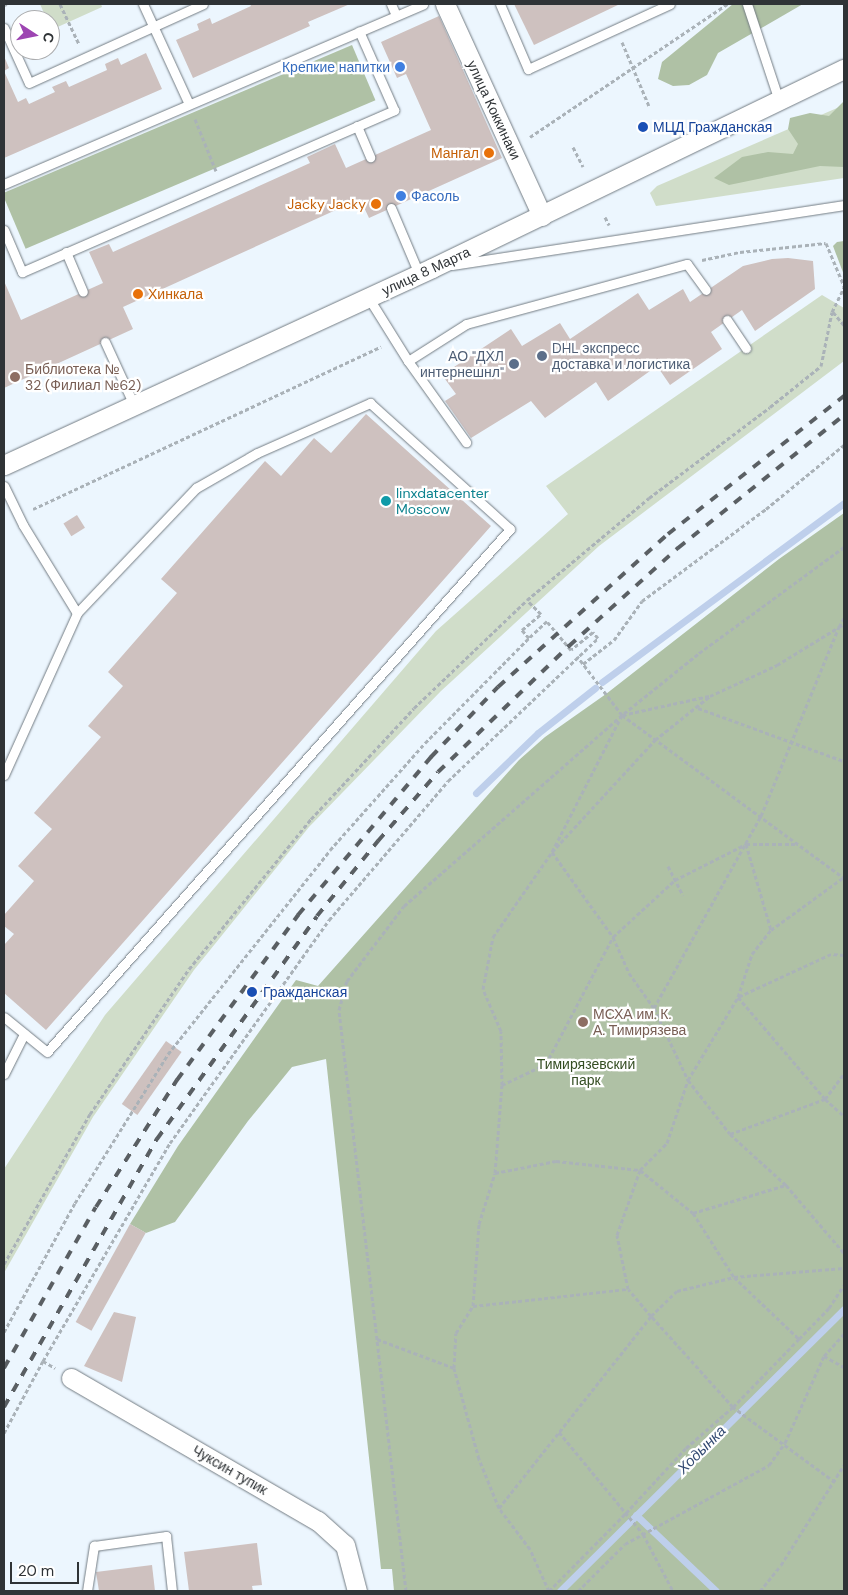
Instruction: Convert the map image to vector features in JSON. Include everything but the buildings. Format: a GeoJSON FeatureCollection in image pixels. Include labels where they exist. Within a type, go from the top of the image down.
{"type":"FeatureCollection","features":[{"type":"Feature","properties":{"kind":"street","name":"улица Коккинаки"},"geometry":{"type":"LineString","coordinates":[[445,4],[542,216]]}},
{"type":"Feature","properties":{"kind":"street","name":"улица 8 Марта"},"geometry":{"type":"LineString","coordinates":[[4,465],[368,298],[844,70]]}},
{"type":"Feature","properties":{"kind":"street","name":"Чуксин тупик"},"geometry":{"type":"LineString","coordinates":[[71,1378],[318,1521],[344,1545],[357,1591]]}},
{"type":"Feature","properties":{"kind":"lane"},"geometry":{"type":"LineString","coordinates":[[143,4],[189,104]]}},
{"type":"Feature","properties":{"kind":"lane"},"geometry":{"type":"LineString","coordinates":[[4,28],[30,83],[203,4]]}},
{"type":"Feature","properties":{"kind":"lane"},"geometry":{"type":"LineString","coordinates":[[391,4],[396,15]]}},
{"type":"Feature","properties":{"kind":"lane"},"geometry":{"type":"LineString","coordinates":[[4,184],[423,4]]}},
{"type":"Feature","properties":{"kind":"lane"},"geometry":{"type":"LineString","coordinates":[[500,4],[528,69],[670,4]]}},
{"type":"Feature","properties":{"kind":"lane"},"geometry":{"type":"LineString","coordinates":[[747,4],[779,102]]}},
{"type":"Feature","properties":{"kind":"lane"},"geometry":{"type":"LineString","coordinates":[[4,230],[22,272],[394,110],[359,31]]}},
{"type":"Feature","properties":{"kind":"lane"},"geometry":{"type":"LineString","coordinates":[[357,126],[370,157]]}},
{"type":"Feature","properties":{"kind":"lane"},"geometry":{"type":"LineString","coordinates":[[391,208],[425,271],[844,205]]}},
{"type":"Feature","properties":{"kind":"lane"},"geometry":{"type":"LineString","coordinates":[[66,252],[83,292]]}},
{"type":"Feature","properties":{"kind":"lane"},"geometry":{"type":"LineString","coordinates":[[408,361],[466,324],[687,264],[706,290]]}},
{"type":"Feature","properties":{"kind":"lane"},"geometry":{"type":"LineString","coordinates":[[368,298],[408,361],[466,442]]}},
{"type":"Feature","properties":{"kind":"lane"},"geometry":{"type":"LineString","coordinates":[[727,320],[746,348]]}},
{"type":"Feature","properties":{"kind":"lane"},"geometry":{"type":"LineString","coordinates":[[105,342],[134,405]]}},
{"type":"Feature","properties":{"kind":"lane"},"geometry":{"type":"LineString","coordinates":[[4,775],[77,613],[196,488],[257,453],[370,403],[510,529],[47,1052],[4,1017]]}},
{"type":"Feature","properties":{"kind":"lane"},"geometry":{"type":"LineString","coordinates":[[4,486],[18,515],[77,613]]}},
{"type":"Feature","properties":{"kind":"lane"},"geometry":{"type":"LineString","coordinates":[[4,1074],[24,1034]]}},
{"type":"Feature","properties":{"kind":"lane"},"geometry":{"type":"LineString","coordinates":[[87,1591],[94,1546],[166,1536],[172,1591]]}},
{"type":"Feature","properties":{"kind":"path"},"geometry":{"type":"LineString","coordinates":[[60,4],[84,58]]}},
{"type":"Feature","properties":{"kind":"path"},"geometry":{"type":"LineString","coordinates":[[530,137],[727,4]]}},
{"type":"Feature","properties":{"kind":"path"},"geometry":{"type":"LineString","coordinates":[[626,52],[649,106]]}},
{"type":"Feature","properties":{"kind":"path"},"geometry":{"type":"LineString","coordinates":[[189,104],[222,184]]}},
{"type":"Feature","properties":{"kind":"path"},"geometry":{"type":"LineString","coordinates":[[573,147],[583,167]]}},
{"type":"Feature","properties":{"kind":"path"},"geometry":{"type":"LineString","coordinates":[[4,1264],[90,1114],[189,969],[311,819],[414,708],[527,600],[649,498],[821,366],[832,312],[844,287],[826,243],[740,252],[687,264]]}},
{"type":"Feature","properties":{"kind":"path"},"geometry":{"type":"LineString","coordinates":[[832,312],[844,325]]}},
{"type":"Feature","properties":{"kind":"path"},"geometry":{"type":"LineString","coordinates":[[18,515],[395,340]]}},
{"type":"Feature","properties":{"kind":"path"},"geometry":{"type":"LineString","coordinates":[[583,664],[614,640],[642,601],[766,509],[844,445]]}},
{"type":"Feature","properties":{"kind":"path"},"geometry":{"type":"LineString","coordinates":[[406,1591],[340,1010],[347,981],[404,906],[622,716],[698,654],[844,546]]}},
{"type":"Feature","properties":{"kind":"path"},"geometry":{"type":"LineString","coordinates":[[527,600],[541,614],[522,630],[529,638]]}},
{"type":"Feature","properties":{"kind":"path"},"geometry":{"type":"LineString","coordinates":[[654,1008],[761,816],[844,618]]}},
{"type":"Feature","properties":{"kind":"path"},"geometry":{"type":"LineString","coordinates":[[4,1332],[75,1203],[168,1054],[330,850],[425,743],[547,621],[571,650],[593,632],[598,638],[448,781],[329,920],[170,1143],[31,1381],[4,1433]]}},
{"type":"Feature","properties":{"kind":"path"},"geometry":{"type":"LineString","coordinates":[[844,624],[777,665],[710,696],[622,716],[552,852],[493,937],[483,989],[501,1031],[502,1085],[495,1173],[480,1224],[473,1306],[456,1333],[454,1368],[478,1459],[499,1508],[530,1549],[549,1591],[626,1513],[686,1448],[733,1407],[799,1340],[829,1308],[844,1285]]}},
{"type":"Feature","properties":{"kind":"path"},"geometry":{"type":"LineString","coordinates":[[577,656],[622,716],[844,878],[771,930],[752,954],[738,997],[688,1080],[667,1142],[640,1170],[617,1235],[628,1289],[651,1316],[733,1407],[785,1443],[835,1482]]}},
{"type":"Feature","properties":{"kind":"path"},"geometry":{"type":"LineString","coordinates":[[552,852],[655,740],[698,708],[710,696]]}},
{"type":"Feature","properties":{"kind":"path"},"geometry":{"type":"LineString","coordinates":[[698,708],[844,761]]}},
{"type":"Feature","properties":{"kind":"path"},"geometry":{"type":"LineString","coordinates":[[502,1085],[546,1064],[613,937],[675,880],[746,844],[795,844]]}},
{"type":"Feature","properties":{"kind":"path"},"geometry":{"type":"LineString","coordinates":[[746,844],[771,930]]}},
{"type":"Feature","properties":{"kind":"path"},"geometry":{"type":"LineString","coordinates":[[552,852],[613,937],[629,973],[654,1008],[688,1080],[730,1134],[786,1185],[844,1253]]}},
{"type":"Feature","properties":{"kind":"path"},"geometry":{"type":"LineString","coordinates":[[668,866],[683,895]]}},
{"type":"Feature","properties":{"kind":"path"},"geometry":{"type":"LineString","coordinates":[[738,997],[832,954],[844,955]]}},
{"type":"Feature","properties":{"kind":"path"},"geometry":{"type":"LineString","coordinates":[[738,997],[825,1099],[844,1116]]}},
{"type":"Feature","properties":{"kind":"path"},"geometry":{"type":"LineString","coordinates":[[730,1134],[825,1099],[844,1074]]}},
{"type":"Feature","properties":{"kind":"path"},"geometry":{"type":"LineString","coordinates":[[495,1173],[556,1161],[640,1170],[692,1213],[734,1277],[799,1340]]}},
{"type":"Feature","properties":{"kind":"path"},"geometry":{"type":"LineString","coordinates":[[692,1213],[786,1185]]}},
{"type":"Feature","properties":{"kind":"path"},"geometry":{"type":"LineString","coordinates":[[499,1508],[651,1316],[677,1291],[734,1277],[844,1268]]}},
{"type":"Feature","properties":{"kind":"path"},"geometry":{"type":"LineString","coordinates":[[473,1306],[628,1289]]}},
{"type":"Feature","properties":{"kind":"path"},"geometry":{"type":"LineString","coordinates":[[578,1591],[625,1544],[769,1465],[785,1443],[824,1356],[844,1334]]}},
{"type":"Feature","properties":{"kind":"path"},"geometry":{"type":"LineString","coordinates":[[377,1339],[454,1368]]}},
{"type":"Feature","properties":{"kind":"path"},"geometry":{"type":"LineString","coordinates":[[824,1356],[844,1367]]}},
{"type":"Feature","properties":{"kind":"path"},"geometry":{"type":"LineString","coordinates":[[43,1361],[48,1364]]}},
{"type":"Feature","properties":{"kind":"path"},"geometry":{"type":"LineString","coordinates":[[559,1432],[643,1534],[673,1591]]}},
{"type":"Feature","properties":{"kind":"path"},"geometry":{"type":"LineString","coordinates":[[760,1591],[781,1565],[844,1465]]}},
{"type":"Feature","properties":{"kind":"green space"},"geometry":{"type":"Polygon","coordinates":[[[40,4],[101,4],[102,7],[60,26],[60,10],[43,10],[40,4]]]}},
{"type":"Feature","properties":{"kind":"green space"},"geometry":{"type":"Polygon","coordinates":[[[733,4],[803,4],[718,53],[707,75],[689,85],[673,86],[658,79],[662,62],[733,4]]]}},
{"type":"Feature","properties":{"kind":"green space"},"geometry":{"type":"Polygon","coordinates":[[[352,45],[375,100],[26,249],[4,198],[4,193],[352,45]]]}},
{"type":"Feature","properties":{"kind":"green space"},"geometry":{"type":"Polygon","coordinates":[[[844,101],[844,167],[820,166],[729,185],[714,178],[742,157],[768,152],[793,154],[798,144],[788,129],[790,118],[810,113],[829,116],[844,101]]]}},
{"type":"Feature","properties":{"kind":"green space"},"geometry":{"type":"Polygon","coordinates":[[[844,105],[844,178],[656,206],[650,193],[657,186],[844,105]]]}},
{"type":"Feature","properties":{"kind":"green space"},"geometry":{"type":"Polygon","coordinates":[[[844,241],[844,275],[833,246],[837,242],[844,241]]]}},
{"type":"Feature","properties":{"kind":"green space"},"geometry":{"type":"Polygon","coordinates":[[[822,295],[844,308],[844,361],[599,546],[441,691],[309,827],[194,970],[93,1117],[4,1273],[4,1169],[105,1015],[436,631],[568,514],[546,486],[822,295]]]}},
{"type":"Feature","properties":{"kind":"green space","name":"Тимирязевский парк"},"geometry":{"type":"Polygon","coordinates":[[[844,513],[844,1591],[394,1591],[392,1569],[381,1569],[326,1059],[292,1067],[248,1121],[175,1222],[146,1233],[130,1224],[178,1146],[296,980],[318,986],[519,760],[545,737],[606,694],[779,559],[844,513]]]}},
{"type":"Feature","properties":{"kind":"waterway"},"geometry":{"type":"LineString","coordinates":[[602,682],[844,503]]}},
{"type":"Feature","properties":{"kind":"waterway"},"geometry":{"type":"LineString","coordinates":[[476,793],[538,733],[595,688]]}},
{"type":"Feature","properties":{"kind":"waterway","name":"Ходынка"},"geometry":{"type":"LineString","coordinates":[[560,1591],[844,1309]]}},
{"type":"Feature","properties":{"kind":"waterway"},"geometry":{"type":"LineString","coordinates":[[636,1515],[716,1591]]}},
{"type":"Feature","properties":{"kind":"railway"},"geometry":{"type":"LineString","coordinates":[[4,1368],[96,1207],[177,1080],[298,915],[431,757],[498,687],[668,534],[844,396]]}},
{"type":"Feature","properties":{"kind":"railway"},"geometry":{"type":"LineString","coordinates":[[4,1407],[157,1139],[317,916],[378,841],[438,772],[569,646],[678,548],[844,415]]}},
{"type":"Feature","properties":{"kind":"place","name":"Крепкие напитки"},"geometry":{"type":"Point","coordinates":[400,67]}},
{"type":"Feature","properties":{"kind":"place","name":"МЦД Гражданская"},"geometry":{"type":"Point","coordinates":[643,127]}},
{"type":"Feature","properties":{"kind":"place","name":"Мангал"},"geometry":{"type":"Point","coordinates":[489,153]}},
{"type":"Feature","properties":{"kind":"place","name":"Фасоль"},"geometry":{"type":"Point","coordinates":[401,196]}},
{"type":"Feature","properties":{"kind":"place","name":"Jacky Jacky"},"geometry":{"type":"Point","coordinates":[376,204]}},
{"type":"Feature","properties":{"kind":"place","name":"Хинкала"},"geometry":{"type":"Point","coordinates":[138,294]}},
{"type":"Feature","properties":{"kind":"place","name":"DHL экспресс доставка и логистика"},"geometry":{"type":"Point","coordinates":[542,356]}},
{"type":"Feature","properties":{"kind":"place","name":"АО \"ДХЛ интернешнл\""},"geometry":{"type":"Point","coordinates":[514,364]}},
{"type":"Feature","properties":{"kind":"place","name":"Библиотека № 32 (Филиал №62)"},"geometry":{"type":"Point","coordinates":[15,377]}},
{"type":"Feature","properties":{"kind":"place","name":"linxdatacenter Moscow"},"geometry":{"type":"Point","coordinates":[386,501]}},
{"type":"Feature","properties":{"kind":"place","name":"Гражданская"},"geometry":{"type":"Point","coordinates":[252,992]}},
{"type":"Feature","properties":{"kind":"place","name":"МСХА им. К. А. Тимирязева"},"geometry":{"type":"Point","coordinates":[583,1022]}}]}
